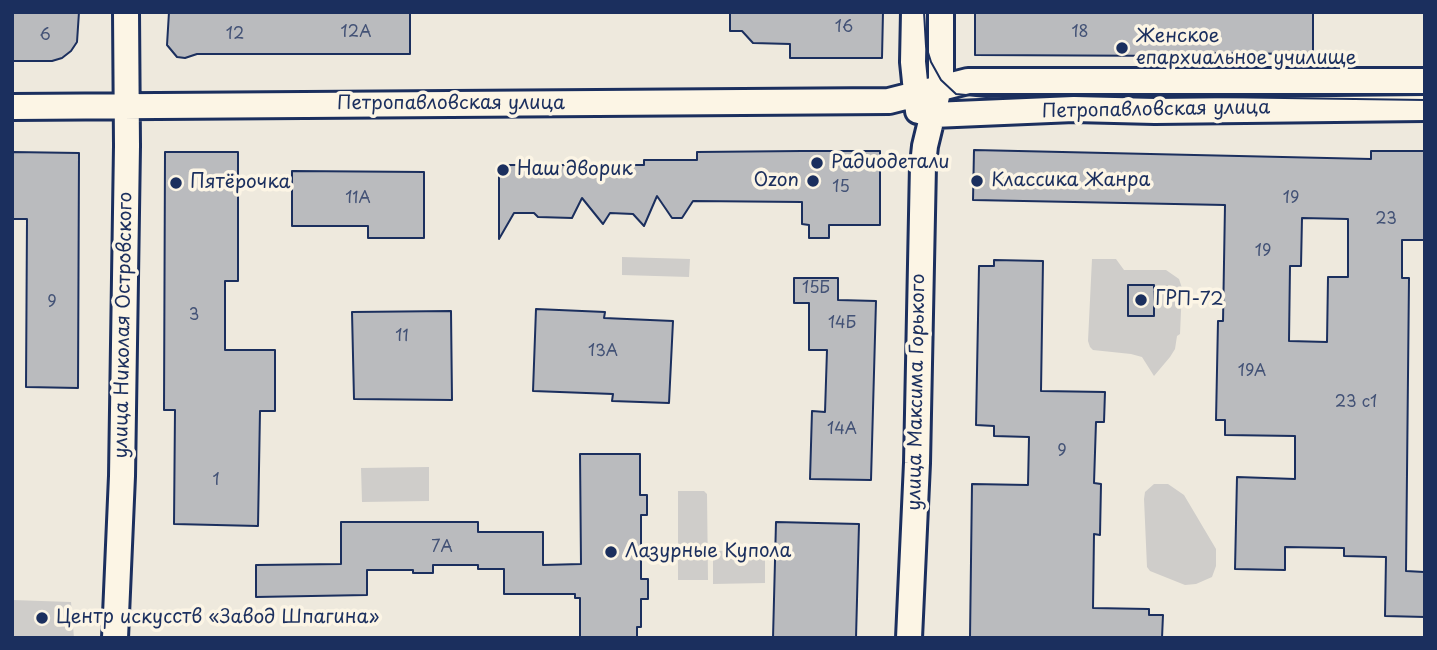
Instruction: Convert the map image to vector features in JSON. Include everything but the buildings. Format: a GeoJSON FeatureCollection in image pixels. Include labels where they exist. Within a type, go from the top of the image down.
{"type":"FeatureCollection","features":[{"type":"Feature","properties":{"kind":"street","name":"улица Николая Островского"},"geometry":{"type":"LineString","coordinates":[[115,638],[122,476],[126,12]]}},
{"type":"Feature","properties":{"kind":"street","name":"улица Максима Горького"},"geometry":{"type":"LineString","coordinates":[[909,638],[917,463],[920,247],[925,146],[914,12]]}},
{"type":"Feature","properties":{"kind":"street","name":"улица Максима Горького"},"geometry":{"type":"LineString","coordinates":[[922,107],[940,89],[941,12]]}},
{"type":"Feature","properties":{"kind":"street","name":"Петропавловская улица"},"geometry":{"type":"LineString","coordinates":[[940,89],[968,81],[1425,81]]}},
{"type":"Feature","properties":{"kind":"street","name":"Петропавловская улица"},"geometry":{"type":"LineString","coordinates":[[12,107],[889,101],[922,107],[1155,111],[1425,108]]}},
{"type":"Feature","properties":{"kind":"shaded area"},"geometry":{"type":"Polygon","coordinates":[[[622,257],[690,259],[689,277],[622,275],[622,257]]]}},
{"type":"Feature","properties":{"kind":"shaded area"},"geometry":{"type":"Polygon","coordinates":[[[1092,259],[1116,259],[1124,270],[1166,270],[1179,279],[1182,288],[1180,334],[1177,336],[1175,349],[1154,376],[1142,357],[1093,350],[1090,347],[1088,341],[1092,259]]]}},
{"type":"Feature","properties":{"kind":"shaded area"},"geometry":{"type":"Polygon","coordinates":[[[429,467],[429,501],[362,502],[361,468],[429,467]]]}},
{"type":"Feature","properties":{"kind":"shaded area"},"geometry":{"type":"Polygon","coordinates":[[[1154,484],[1168,484],[1184,495],[1216,549],[1216,566],[1212,577],[1196,584],[1185,585],[1150,571],[1147,567],[1144,499],[1145,492],[1154,484]]]}},
{"type":"Feature","properties":{"kind":"shaded area"},"geometry":{"type":"Polygon","coordinates":[[[678,491],[704,491],[707,494],[708,580],[678,580],[678,491]]]}},
{"type":"Feature","properties":{"kind":"shaded area"},"geometry":{"type":"Polygon","coordinates":[[[765,550],[765,583],[713,584],[713,551],[765,550]]]}},
{"type":"Feature","properties":{"kind":"shaded area","name":"Центр искусств «Завод Шпагина»"},"geometry":{"type":"Polygon","coordinates":[[[12,600],[71,602],[74,638],[12,638],[12,600]]]}},
{"type":"Feature","properties":{"kind":"tram line"},"geometry":{"type":"LineString","coordinates":[[924,12],[926,46],[931,62],[941,80],[956,94],[986,97],[1074,95],[1425,100]]}},
{"type":"Feature","properties":{"kind":"place","name":"Женское епархиальное училище"},"geometry":{"type":"Point","coordinates":[1122,48]}},
{"type":"Feature","properties":{"kind":"place","name":"Радиодетали"},"geometry":{"type":"Point","coordinates":[817,163]}},
{"type":"Feature","properties":{"kind":"place","name":"Наш дворик"},"geometry":{"type":"Point","coordinates":[503,170]}},
{"type":"Feature","properties":{"kind":"place","name":"Ozon"},"geometry":{"type":"Point","coordinates":[813,181]}},
{"type":"Feature","properties":{"kind":"place","name":"Классика Жанра"},"geometry":{"type":"Point","coordinates":[977,181]}},
{"type":"Feature","properties":{"kind":"place","name":"Пятёрочка"},"geometry":{"type":"Point","coordinates":[176,183]}},
{"type":"Feature","properties":{"kind":"place","name":"ГРП-72"},"geometry":{"type":"Point","coordinates":[1141,300]}},
{"type":"Feature","properties":{"kind":"place","name":"Лазурные Купола"},"geometry":{"type":"Point","coordinates":[611,552]}},
{"type":"Feature","properties":{"kind":"place","name":"Центр искусств «Завод Шпагина»"},"geometry":{"type":"Point","coordinates":[42,618]}}]}
